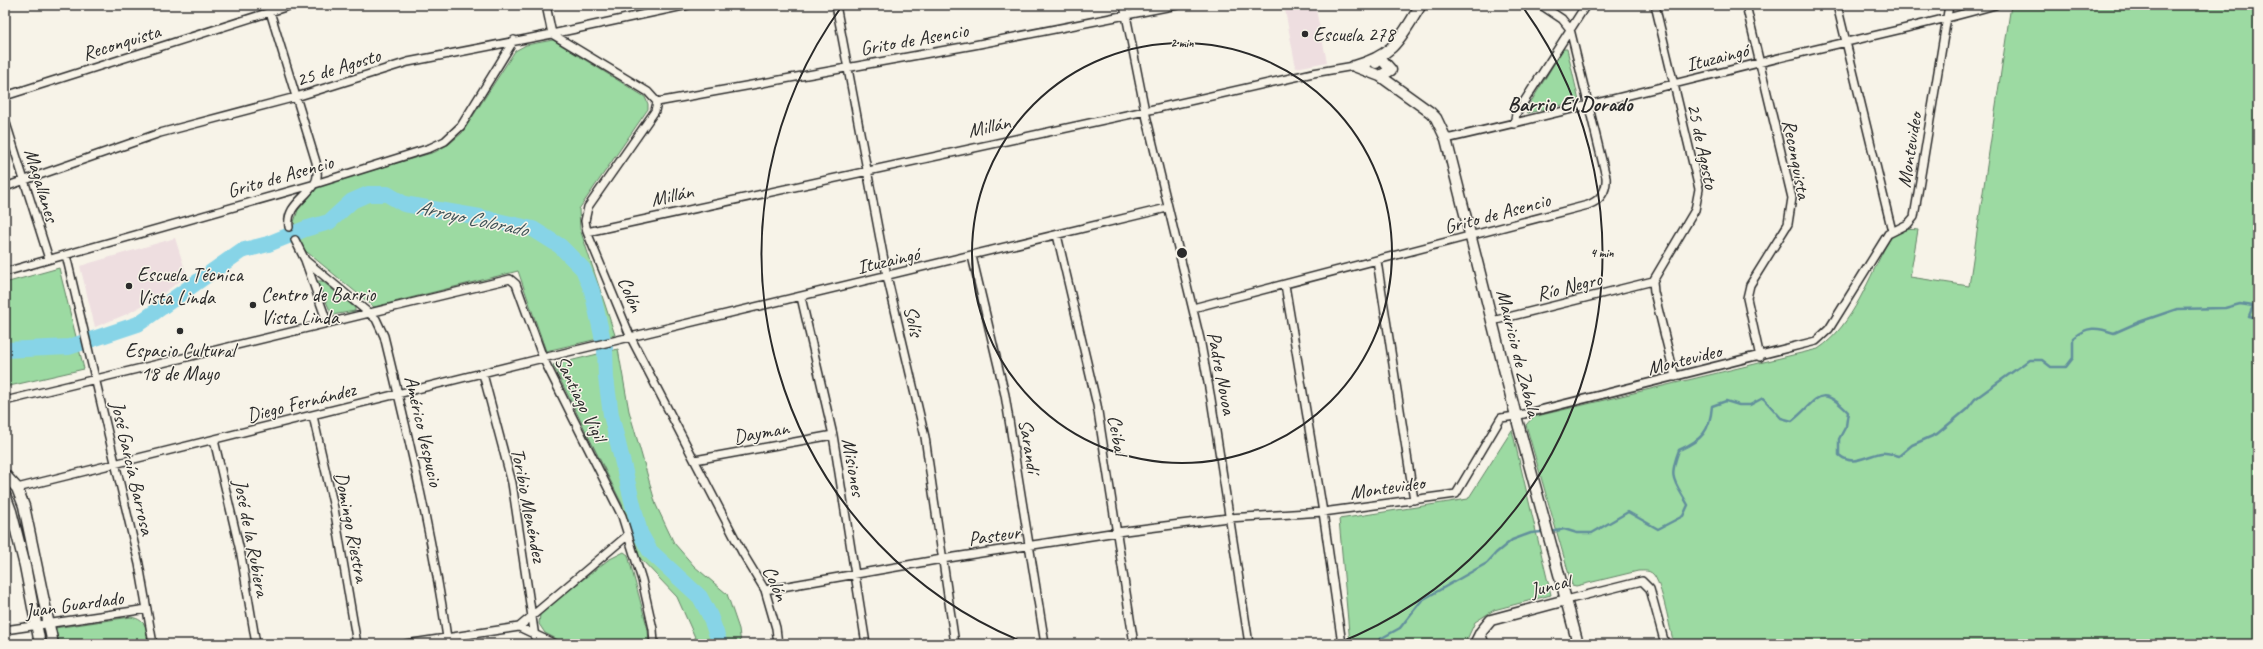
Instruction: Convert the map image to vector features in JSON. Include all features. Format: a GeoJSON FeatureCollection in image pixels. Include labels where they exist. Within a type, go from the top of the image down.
{"type":"FeatureCollection","features":[{"type":"Feature","properties":{"kind":"street","name":"Reconquista"},"geometry":{"type":"LineString","coordinates":[[5,96],[269,9],[292,5]]}},
{"type":"Feature","properties":{"kind":"street"},"geometry":{"type":"LineString","coordinates":[[546,5],[552,34],[648,92],[657,102]]}},
{"type":"Feature","properties":{"kind":"street","name":"25 de Agosto"},"geometry":{"type":"LineString","coordinates":[[5,187],[160,133],[296,97],[408,62],[514,40],[552,34],[688,5]]}},
{"type":"Feature","properties":{"kind":"street","name":"Solís"},"geometry":{"type":"LineString","coordinates":[[836,5],[887,276],[925,437],[955,644]]}},
{"type":"Feature","properties":{"kind":"street","name":"Padre Novoa"},"geometry":{"type":"LineString","coordinates":[[1124,5],[1145,111],[1193,308],[1211,399],[1248,644]]}},
{"type":"Feature","properties":{"kind":"street","name":"Grito de Asencio"},"geometry":{"type":"LineString","coordinates":[[657,102],[848,68],[1177,5]]}},
{"type":"Feature","properties":{"kind":"street"},"geometry":{"type":"LineString","coordinates":[[1391,70],[1394,47],[1421,5]]}},
{"type":"Feature","properties":{"kind":"street"},"geometry":{"type":"LineString","coordinates":[[1541,5],[1562,19],[1570,29]]}},
{"type":"Feature","properties":{"kind":"street"},"geometry":{"type":"LineString","coordinates":[[1514,124],[1516,114],[1586,5]]}},
{"type":"Feature","properties":{"kind":"street","name":"25 de Agosto"},"geometry":{"type":"LineString","coordinates":[[1653,281],[1695,210],[1699,195],[1655,5]]}},
{"type":"Feature","properties":{"kind":"street","name":"Reconquista"},"geometry":{"type":"LineString","coordinates":[[1746,5],[1792,198],[1788,224],[1750,285],[1747,298],[1760,357]]}},
{"type":"Feature","properties":{"kind":"street"},"geometry":{"type":"LineString","coordinates":[[1837,5],[1892,231]]}},
{"type":"Feature","properties":{"kind":"street","name":"Montevideo"},"geometry":{"type":"LineString","coordinates":[[1228,518],[1323,512],[1456,494],[1501,418],[1516,416],[1760,357],[1808,344],[1822,337],[1843,307],[1888,234],[1908,224],[1914,217],[1949,5]]}},
{"type":"Feature","properties":{"kind":"street","name":"Ituzaingó"},"geometry":{"type":"LineString","coordinates":[[1446,139],[1514,124],[1845,42],[1946,20],[1995,5]]}},
{"type":"Feature","properties":{"kind":"street"},"geometry":{"type":"LineString","coordinates":[[269,9],[316,162],[317,175],[315,184],[290,212],[289,227]]}},
{"type":"Feature","properties":{"kind":"street","name":"Grito de Asencio"},"geometry":{"type":"LineString","coordinates":[[1193,308],[1471,237],[1588,205],[1598,200],[1605,189],[1606,177],[1570,29]]}},
{"type":"Feature","properties":{"kind":"street","name":"Grito de Asencio"},"geometry":{"type":"LineString","coordinates":[[5,272],[315,184],[430,148],[445,141],[461,126],[514,40]]}},
{"type":"Feature","properties":{"kind":"street","name":"Millán"},"geometry":{"type":"LineString","coordinates":[[587,232],[1314,73],[1354,66],[1379,58],[1394,47]]}},
{"type":"Feature","properties":{"kind":"street"},"geometry":{"type":"LineString","coordinates":[[1391,70],[1377,75],[1375,65],[1379,58],[1391,70],[1398,90]]}},
{"type":"Feature","properties":{"kind":"street","name":"Mauricio de Zabala"},"geometry":{"type":"LineString","coordinates":[[1354,66],[1377,75],[1436,118],[1446,139],[1516,416],[1578,644]]}},
{"type":"Feature","properties":{"kind":"street","name":"Colón"},"geometry":{"type":"LineString","coordinates":[[657,102],[655,111],[588,207],[585,221],[587,232],[631,338],[742,552],[765,590],[776,628],[778,644]]}},
{"type":"Feature","properties":{"kind":"street","name":"Magallanes"},"geometry":{"type":"LineString","coordinates":[[5,120],[49,260]]}},
{"type":"Feature","properties":{"kind":"street","name":"Ituzaingó"},"geometry":{"type":"LineString","coordinates":[[593,347],[1168,208]]}},
{"type":"Feature","properties":{"kind":"street","name":"Ceibal"},"geometry":{"type":"LineString","coordinates":[[1057,235],[1097,405],[1134,644]]}},
{"type":"Feature","properties":{"kind":"street","name":"Américo Vespucio"},"geometry":{"type":"LineString","coordinates":[[294,240],[305,260],[328,322]]}},
{"type":"Feature","properties":{"kind":"street","name":"José García Barrosa"},"geometry":{"type":"LineString","coordinates":[[66,255],[139,564],[153,644]]}},
{"type":"Feature","properties":{"kind":"street","name":"Sarandí"},"geometry":{"type":"LineString","coordinates":[[972,256],[1005,395],[1045,644]]}},
{"type":"Feature","properties":{"kind":"street","name":"Américo Vespucio"},"geometry":{"type":"LineString","coordinates":[[305,260],[376,319],[384,336],[429,525],[448,641]]}},
{"type":"Feature","properties":{"kind":"street"},"geometry":{"type":"LineString","coordinates":[[1376,262],[1414,500]]}},
{"type":"Feature","properties":{"kind":"street","name":"Santiago Vigil"},"geometry":{"type":"LineString","coordinates":[[368,312],[506,279],[510,279],[516,284],[543,358],[622,516],[643,587],[653,628],[654,644]]}},
{"type":"Feature","properties":{"kind":"street"},"geometry":{"type":"LineString","coordinates":[[1653,281],[1675,377]]}},
{"type":"Feature","properties":{"kind":"street","name":"Río Negro"},"geometry":{"type":"LineString","coordinates":[[1492,321],[1653,281]]}},
{"type":"Feature","properties":{"kind":"street"},"geometry":{"type":"LineString","coordinates":[[1285,285],[1323,512],[1342,644]]}},
{"type":"Feature","properties":{"kind":"street","name":"Misiones"},"geometry":{"type":"LineString","coordinates":[[801,297],[832,435],[856,574],[866,644]]}},
{"type":"Feature","properties":{"kind":"street"},"geometry":{"type":"LineString","coordinates":[[5,401],[368,312]]}},
{"type":"Feature","properties":{"kind":"street","name":"Diego Fernández"},"geometry":{"type":"LineString","coordinates":[[17,488],[399,395],[543,358],[593,347]]}},
{"type":"Feature","properties":{"kind":"street","name":"Toribio Menéndez"},"geometry":{"type":"LineString","coordinates":[[483,374],[512,483],[536,644]]}},
{"type":"Feature","properties":{"kind":"street","name":"Domingo Riestra"},"geometry":{"type":"LineString","coordinates":[[312,416],[334,508],[357,644]]}},
{"type":"Feature","properties":{"kind":"street","name":"Dayman"},"geometry":{"type":"LineString","coordinates":[[695,460],[832,435]]}},
{"type":"Feature","properties":{"kind":"street","name":"José de la Rubiera"},"geometry":{"type":"LineString","coordinates":[[214,440],[241,556],[256,644]]}},
{"type":"Feature","properties":{"kind":"street"},"geometry":{"type":"LineString","coordinates":[[5,475],[17,488],[24,506],[50,623],[53,644]]}},
{"type":"Feature","properties":{"kind":"street"},"geometry":{"type":"LineString","coordinates":[[5,495],[15,525],[40,644]]}},
{"type":"Feature","properties":{"kind":"street","name":"Pasteur"},"geometry":{"type":"LineString","coordinates":[[765,590],[942,558],[1117,532],[1228,518]]}},
{"type":"Feature","properties":{"kind":"street"},"geometry":{"type":"LineString","coordinates":[[406,644],[448,641],[519,627],[628,535]]}},
{"type":"Feature","properties":{"kind":"street","name":"Juncal"},"geometry":{"type":"LineString","coordinates":[[1475,644],[1481,632],[1491,620],[1638,581],[1646,583],[1654,601],[1665,644]]}},
{"type":"Feature","properties":{"kind":"street","name":"Juan Guardado"},"geometry":{"type":"LineString","coordinates":[[5,630],[147,609]]}},
{"type":"Feature","properties":{"kind":"street"},"geometry":{"type":"LineString","coordinates":[[519,627],[555,644]]}},
{"type":"Feature","properties":{"kind":"street"},"geometry":{"type":"LineString","coordinates":[[1481,632],[1485,644]]}},
{"type":"Feature","properties":{"kind":"shaded area","name":"Escuela 278"},"geometry":{"type":"Polygon","coordinates":[[[1284,5],[1315,5],[1327,62],[1296,68],[1284,5]]]}},
{"type":"Feature","properties":{"kind":"shaded area","name":"Escuela Técnica Vista Linda"},"geometry":{"type":"Polygon","coordinates":[[[175,238],[187,276],[158,297],[127,314],[95,327],[80,266],[175,238]]]}},
{"type":"Feature","properties":{"kind":"green space"},"geometry":{"type":"Polygon","coordinates":[[[2011,5],[2258,5],[2258,644],[1674,644],[1660,587],[1653,574],[1650,572],[1638,571],[1576,586],[1572,585],[1526,425],[1533,417],[1818,349],[1831,339],[1851,313],[1860,299],[1889,240],[1895,234],[1902,231],[1910,229],[1918,230],[1910,277],[1969,286],[2011,5]]]}},
{"type":"Feature","properties":{"kind":"green space"},"geometry":{"type":"Polygon","coordinates":[[[553,40],[645,97],[648,104],[648,109],[579,209],[580,229],[615,335],[546,351],[518,271],[374,307],[302,248],[294,222],[298,210],[319,186],[435,152],[449,144],[462,133],[515,51],[526,45],[553,40]]]}},
{"type":"Feature","properties":{"kind":"green space"},"geometry":{"type":"Polygon","coordinates":[[[1563,49],[1567,49],[1579,101],[1528,113],[1526,110],[1563,49]]]}},
{"type":"Feature","properties":{"kind":"green space"},"geometry":{"type":"Polygon","coordinates":[[[59,268],[84,369],[5,387],[5,283],[59,268]]]}},
{"type":"Feature","properties":{"kind":"green space"},"geometry":{"type":"Polygon","coordinates":[[[317,281],[322,281],[355,308],[355,311],[332,315],[317,281]]]}},
{"type":"Feature","properties":{"kind":"green space"},"geometry":{"type":"Polygon","coordinates":[[[618,349],[629,411],[656,505],[674,543],[694,566],[727,594],[739,629],[741,644],[698,644],[677,597],[639,557],[622,504],[553,365],[618,349]]]}},
{"type":"Feature","properties":{"kind":"green space"},"geometry":{"type":"Polygon","coordinates":[[[1512,430],[1551,595],[1494,610],[1475,622],[1465,644],[1350,644],[1339,519],[1468,499],[1512,430]]]}},
{"type":"Feature","properties":{"kind":"green space"},"geometry":{"type":"Polygon","coordinates":[[[624,552],[628,555],[648,630],[649,644],[566,644],[545,633],[539,624],[540,614],[608,560],[624,552]]]}},
{"type":"Feature","properties":{"kind":"green space"},"geometry":{"type":"Polygon","coordinates":[[[131,617],[136,618],[143,623],[147,630],[150,644],[58,644],[55,628],[131,617]]]}},
{"type":"Feature","properties":{"kind":"waterway","name":"Arroyo Colorado"},"geometry":{"type":"LineString","coordinates":[[5,350],[69,347],[138,324],[241,251],[268,244],[305,229],[329,222],[352,201],[368,194],[387,194],[404,204],[480,217],[533,229],[560,246],[583,269],[592,291],[605,349],[606,378],[611,415],[640,533],[650,551],[700,597],[710,616],[720,644]]}},
{"type":"Feature","properties":{"kind":"waterway"},"geometry":{"type":"LineString","coordinates":[[1552,532],[1564,529],[1577,533],[1592,533],[1628,512],[1658,529],[1683,516],[1688,505],[1676,484],[1673,474],[1679,450],[1694,442],[1703,434],[1709,422],[1712,406],[1726,401],[1739,405],[1750,405],[1763,398],[1781,418],[1792,421],[1818,398],[1824,396],[1838,403],[1848,412],[1846,426],[1839,439],[1839,455],[1849,460],[1859,460],[1875,454],[1883,453],[1899,456],[1912,445],[1937,434],[1967,409],[1975,399],[2029,360],[2042,360],[2051,367],[2066,367],[2073,358],[2073,338],[2083,331],[2097,329],[2114,333],[2139,322],[2177,309],[2225,308],[2240,304],[2253,306],[2249,316],[2258,318]]}},
{"type":"Feature","properties":{"kind":"waterway"},"geometry":{"type":"LineString","coordinates":[[1376,644],[1380,639],[1400,628],[1422,600],[1487,563],[1496,553],[1512,540],[1531,533],[1542,532]]}},
{"type":"Feature","properties":{"kind":"place","name":"Escuela 278"},"geometry":{"type":"Point","coordinates":[1305,34]}},
{"type":"Feature","properties":{"kind":"place","name":"Escuela Técnica Vista Linda"},"geometry":{"type":"Point","coordinates":[129,286]}},
{"type":"Feature","properties":{"kind":"place","name":"Centro de Barrio Vista Linda"},"geometry":{"type":"Point","coordinates":[253,305]}},
{"type":"Feature","properties":{"kind":"place","name":"Espacio Cultural 18 de Mayo"},"geometry":{"type":"Point","coordinates":[180,331]}},
{"type":"Feature","properties":{"kind":"district","name":"Barrio El Dorado"},"geometry":{"type":"Point","coordinates":[1570,104]}}]}
